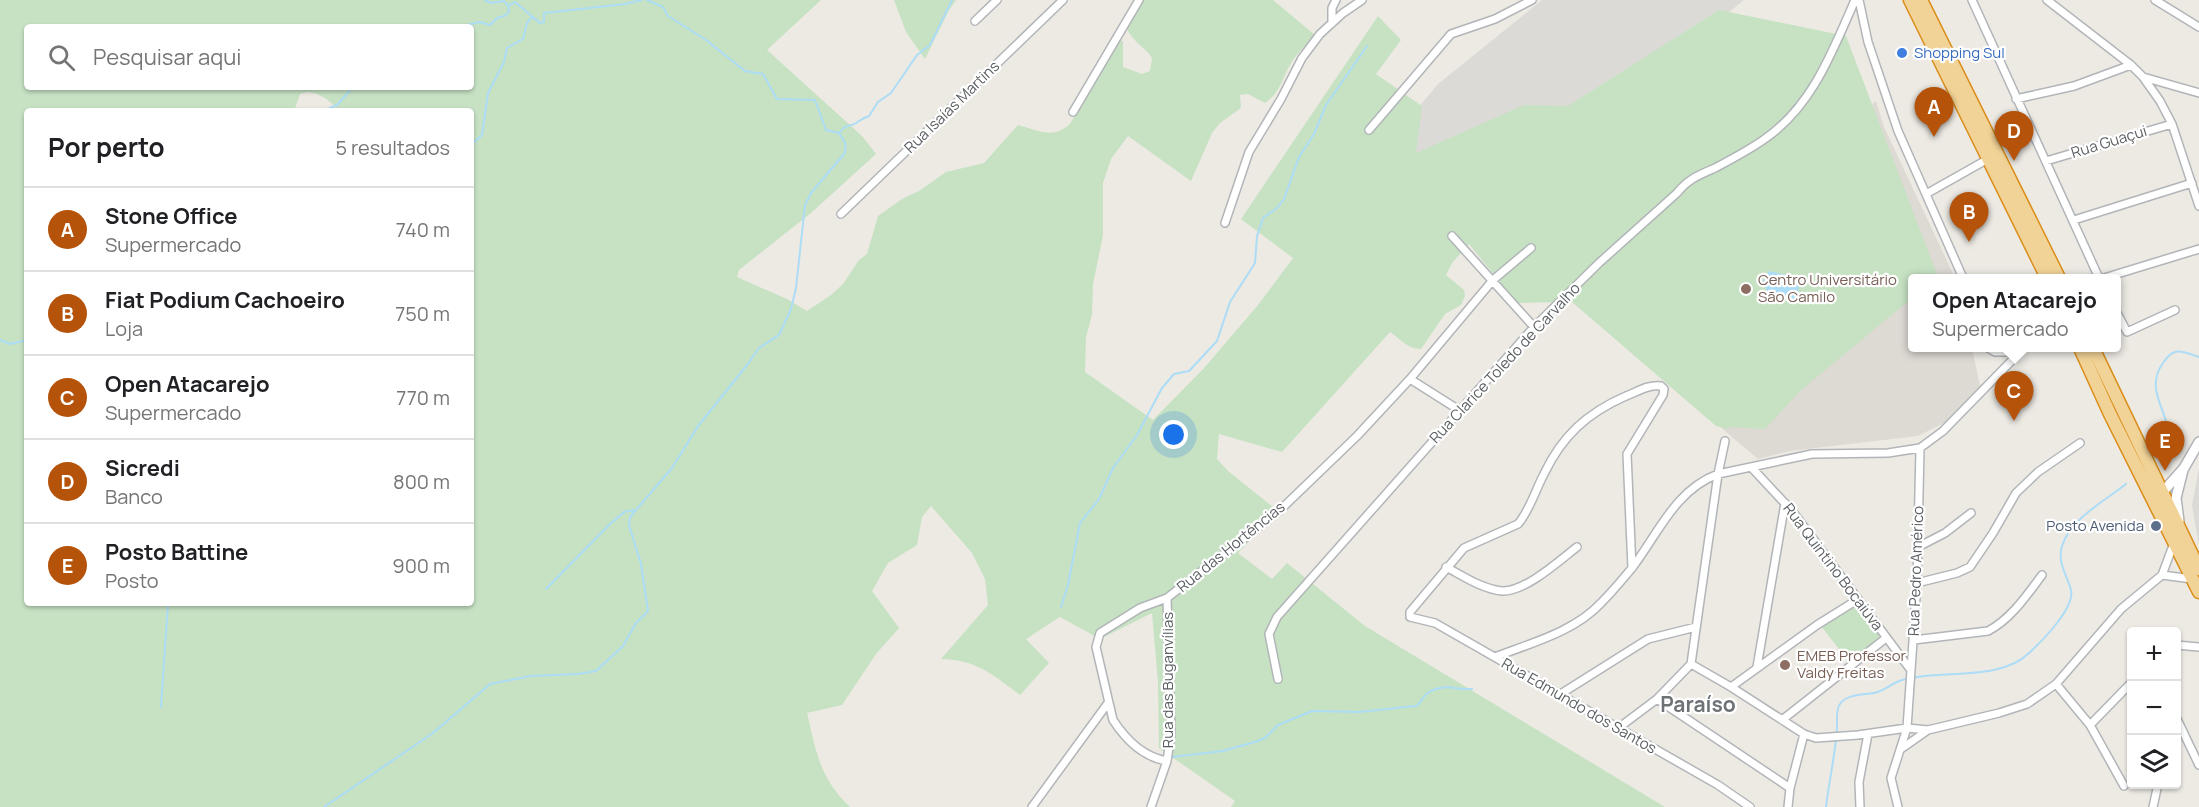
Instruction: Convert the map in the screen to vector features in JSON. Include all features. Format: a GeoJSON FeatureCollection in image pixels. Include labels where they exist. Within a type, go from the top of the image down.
{"type":"FeatureCollection","features":[{"type":"Feature","properties":{"kind":"highway"},"geometry":{"type":"LineString","coordinates":[[1910,0],[2045,274]]}},
{"type":"Feature","properties":{"kind":"highway"},"geometry":{"type":"LineString","coordinates":[[1921,0],[2057,274]]}},
{"type":"Feature","properties":{"kind":"highway"},"geometry":{"type":"LineString","coordinates":[[2082,352],[2110,414],[2161,493]]}},
{"type":"Feature","properties":{"kind":"highway"},"geometry":{"type":"LineString","coordinates":[[2095,352],[2161,493],[2178,538],[2196,574],[2199,592]]}},
{"type":"Feature","properties":{"kind":"street"},"geometry":{"type":"LineString","coordinates":[[975,21],[997,0]]}},
{"type":"Feature","properties":{"kind":"street","name":"Rua Isaías Martins"},"geometry":{"type":"LineString","coordinates":[[841,214],[1064,0]]}},
{"type":"Feature","properties":{"kind":"street"},"geometry":{"type":"LineString","coordinates":[[1073,112],[1139,0]]}},
{"type":"Feature","properties":{"kind":"street"},"geometry":{"type":"LineString","coordinates":[[1332,23],[1332,8],[1336,0]]}},
{"type":"Feature","properties":{"kind":"street"},"geometry":{"type":"LineString","coordinates":[[1226,223],[1250,152],[1306,51],[1332,23],[1362,0]]}},
{"type":"Feature","properties":{"kind":"street"},"geometry":{"type":"LineString","coordinates":[[1369,130],[1451,34],[1495,19],[1532,0]]}},
{"type":"Feature","properties":{"kind":"street"},"geometry":{"type":"LineString","coordinates":[[1857,0],[1868,42],[1898,131],[1961,274]]}},
{"type":"Feature","properties":{"kind":"street","name":"Rua Clarice Toledo de Carvalho"},"geometry":{"type":"LineString","coordinates":[[1278,679],[1269,634],[1277,617],[1534,327],[1599,263],[1677,193],[1687,181],[1766,138],[1783,124],[1814,87],[1857,0]]}},
{"type":"Feature","properties":{"kind":"street"},"geometry":{"type":"LineString","coordinates":[[1972,0],[2097,274]]}},
{"type":"Feature","properties":{"kind":"street"},"geometry":{"type":"LineString","coordinates":[[2047,0],[2144,77],[2172,124],[2199,206]]}},
{"type":"Feature","properties":{"kind":"street"},"geometry":{"type":"LineString","coordinates":[[2155,0],[2199,27]]}},
{"type":"Feature","properties":{"kind":"street"},"geometry":{"type":"LineString","coordinates":[[2016,99],[2074,86],[2131,65]]}},
{"type":"Feature","properties":{"kind":"street"},"geometry":{"type":"LineString","coordinates":[[2144,77],[2199,93]]}},
{"type":"Feature","properties":{"kind":"street","name":"Rua Guaçui"},"geometry":{"type":"LineString","coordinates":[[2046,161],[2172,124]]}},
{"type":"Feature","properties":{"kind":"street"},"geometry":{"type":"LineString","coordinates":[[1926,194],[1988,159]]}},
{"type":"Feature","properties":{"kind":"street"},"geometry":{"type":"LineString","coordinates":[[2074,220],[2192,183]]}},
{"type":"Feature","properties":{"kind":"street"},"geometry":{"type":"LineString","coordinates":[[1452,237],[1534,327]]}},
{"type":"Feature","properties":{"kind":"street","name":"Rua das Hortências"},"geometry":{"type":"LineString","coordinates":[[1167,761],[1156,759],[1140,751],[1119,730],[1113,720],[1096,646],[1100,633],[1140,608],[1167,598],[1278,512],[1358,436],[1410,379],[1493,280],[1531,248]]}},
{"type":"Feature","properties":{"kind":"street"},"geometry":{"type":"LineString","coordinates":[[2120,274],[2199,249]]}},
{"type":"Feature","properties":{"kind":"street"},"geometry":{"type":"LineString","coordinates":[[2121,321],[2127,332],[2175,310]]}},
{"type":"Feature","properties":{"kind":"street"},"geometry":{"type":"LineString","coordinates":[[1495,657],[1557,633],[1600,605],[1632,568],[1676,503],[1696,486],[1718,474],[1812,454],[1888,453],[1920,448],[1943,431],[2020,352]]}},
{"type":"Feature","properties":{"kind":"street"},"geometry":{"type":"LineString","coordinates":[[1410,379],[1459,410]]}},
{"type":"Feature","properties":{"kind":"street"},"geometry":{"type":"LineString","coordinates":[[1577,547],[1522,586],[1510,590],[1502,591],[1481,585],[1446,567],[1469,544],[1518,524],[1524,517],[1550,463],[1567,437],[1581,422],[1618,400],[1650,386],[1661,386],[1664,389],[1663,395],[1629,447],[1627,454],[1632,568]]}},
{"type":"Feature","properties":{"kind":"street"},"geometry":{"type":"LineString","coordinates":[[1617,729],[1658,699],[1691,664],[1718,474],[1725,441]]}},
{"type":"Feature","properties":{"kind":"street"},"geometry":{"type":"LineString","coordinates":[[2176,498],[2161,493],[2184,468],[2199,442]]}},
{"type":"Feature","properties":{"kind":"street"},"geometry":{"type":"LineString","coordinates":[[1917,583],[1957,573],[1970,567],[1993,533],[2016,492],[2038,472],[2080,443]]}},
{"type":"Feature","properties":{"kind":"street","name":"Rua Pedro Américo"},"geometry":{"type":"LineString","coordinates":[[1898,807],[1891,778],[1907,728],[1917,583],[1920,448]]}},
{"type":"Feature","properties":{"kind":"street","name":"Rua Quintino Bocaiúva"},"geometry":{"type":"LineString","coordinates":[[1752,468],[1785,503],[1886,638],[1910,676]]}},
{"type":"Feature","properties":{"kind":"street"},"geometry":{"type":"LineString","coordinates":[[1691,664],[1804,734],[1816,738],[1907,728],[1928,730],[2027,704],[2056,684],[2121,609],[2162,575],[2178,538],[2176,498],[2184,468]]}},
{"type":"Feature","properties":{"kind":"street"},"geometry":{"type":"LineString","coordinates":[[1757,667],[1785,503]]}},
{"type":"Feature","properties":{"kind":"street"},"geometry":{"type":"LineString","coordinates":[[1918,547],[1945,533],[1971,513]]}},
{"type":"Feature","properties":{"kind":"street","name":"Rua Edmundo dos Santos"},"geometry":{"type":"LineString","coordinates":[[1446,567],[1410,612],[1412,619],[1430,621],[1495,657],[1718,785],[1750,807]]}},
{"type":"Feature","properties":{"kind":"street"},"geometry":{"type":"LineString","coordinates":[[2162,575],[2196,574]]}},
{"type":"Feature","properties":{"kind":"street"},"geometry":{"type":"LineString","coordinates":[[1914,640],[1988,631],[2020,604],[2042,575]]}},
{"type":"Feature","properties":{"kind":"street","name":"Rua das Buganvílias"},"geometry":{"type":"LineString","coordinates":[[1150,807],[1167,761],[1171,734],[1167,598]]}},
{"type":"Feature","properties":{"kind":"street"},"geometry":{"type":"LineString","coordinates":[[1731,687],[1857,600]]}},
{"type":"Feature","properties":{"kind":"street"},"geometry":{"type":"LineString","coordinates":[[1559,695],[1648,639],[1696,627]]}},
{"type":"Feature","properties":{"kind":"street"},"geometry":{"type":"LineString","coordinates":[[1782,720],[1886,638]]}},
{"type":"Feature","properties":{"kind":"street"},"geometry":{"type":"LineString","coordinates":[[2181,645],[2199,647]]}},
{"type":"Feature","properties":{"kind":"street"},"geometry":{"type":"LineString","coordinates":[[2056,684],[2090,725],[2124,786]]}},
{"type":"Feature","properties":{"kind":"street"},"geometry":{"type":"LineString","coordinates":[[2090,725],[2127,687]]}},
{"type":"Feature","properties":{"kind":"street"},"geometry":{"type":"LineString","coordinates":[[1658,699],[1790,788]]}},
{"type":"Feature","properties":{"kind":"street"},"geometry":{"type":"LineString","coordinates":[[1032,807],[1108,703]]}},
{"type":"Feature","properties":{"kind":"street"},"geometry":{"type":"LineString","coordinates":[[2181,727],[2199,765]]}},
{"type":"Feature","properties":{"kind":"street"},"geometry":{"type":"LineString","coordinates":[[1901,749],[1928,730]]}},
{"type":"Feature","properties":{"kind":"street"},"geometry":{"type":"LineString","coordinates":[[1788,807],[1790,788],[1804,734]]}},
{"type":"Feature","properties":{"kind":"street"},"geometry":{"type":"LineString","coordinates":[[1860,807],[1859,782],[1868,734]]}},
{"type":"Feature","properties":{"kind":"street"},"geometry":{"type":"LineString","coordinates":[[2153,807],[2157,789]]}},
{"type":"Feature","properties":{"kind":"shaded area"},"geometry":{"type":"Polygon","coordinates":[[[1542,0],[1744,0],[1456,233],[1387,145],[1438,84],[1542,0]]]}},
{"type":"Feature","properties":{"kind":"shaded area","name":"Centro Universitário São Camilo"},"geometry":{"type":"Polygon","coordinates":[[[1876,101],[1884,127],[1953,274],[1908,274],[1908,352],[1973,352],[1981,391],[1946,422],[1918,436],[1790,451],[1758,459],[1569,299],[1812,162],[1876,101]]]}},
{"type":"Feature","properties":{"kind":"shaded area"},"geometry":{"type":"Polygon","coordinates":[[[2199,468],[2199,546],[2192,505],[2199,468]]]}},
{"type":"Feature","properties":{"kind":"green space"},"geometry":{"type":"Polygon","coordinates":[[[0,0],[821,0],[767,50],[862,136],[876,154],[811,213],[739,270],[737,277],[787,299],[807,311],[843,284],[859,260],[867,254],[878,216],[946,172],[984,163],[1018,125],[1051,133],[1058,132],[1070,124],[1118,40],[1123,41],[1123,67],[1142,74],[1150,71],[1152,58],[1127,29],[1142,0],[1273,0],[1315,35],[1293,60],[1271,99],[1265,103],[1248,94],[1240,95],[1241,108],[1220,123],[1212,133],[1191,181],[1128,136],[1111,159],[1103,183],[1103,235],[1093,284],[1092,315],[1086,337],[1085,372],[1153,420],[1205,367],[1258,305],[1293,258],[1241,219],[1378,16],[1401,40],[1376,74],[1422,106],[1416,153],[1524,105],[1568,106],[1719,10],[1846,36],[1937,274],[1908,274],[1908,301],[1800,391],[1765,429],[1730,427],[1728,429],[1716,426],[1572,302],[1517,303],[1469,244],[1452,263],[1446,275],[1464,290],[1465,296],[1461,305],[1445,314],[1421,349],[1408,346],[1390,332],[1282,452],[1219,434],[1217,459],[1228,471],[1278,511],[1238,553],[1272,579],[1287,563],[1365,626],[1665,807],[1231,807],[1235,801],[1159,748],[1158,682],[1152,613],[1100,639],[1060,617],[1026,639],[1049,663],[1020,695],[974,665],[941,659],[988,605],[985,579],[972,553],[931,506],[922,517],[917,545],[888,563],[872,591],[899,628],[876,654],[842,705],[807,713],[817,752],[826,775],[850,807],[0,807],[0,0]]]}},
{"type":"Feature","properties":{"kind":"green space"},"geometry":{"type":"Polygon","coordinates":[[[894,0],[956,0],[925,59],[906,32],[894,0]]]}},
{"type":"Feature","properties":{"kind":"green space"},"geometry":{"type":"Polygon","coordinates":[[[1856,605],[1880,636],[1849,662],[1821,626],[1856,605]]]}},
{"type":"Feature","properties":{"kind":"water"},"geometry":{"type":"Polygon","coordinates":[[[1769,271],[1800,278],[1797,302],[1767,291],[1763,282],[1769,271]]]}},
{"type":"Feature","properties":{"kind":"waterway"},"geometry":{"type":"LineString","coordinates":[[485,0],[491,3],[504,1],[508,6]]}},
{"type":"Feature","properties":{"kind":"waterway"},"geometry":{"type":"LineString","coordinates":[[508,6],[515,2],[540,23],[544,22],[544,13],[642,0]]}},
{"type":"Feature","properties":{"kind":"waterway"},"geometry":{"type":"LineString","coordinates":[[324,807],[433,733],[490,684],[531,676],[596,671],[623,646],[636,623],[648,611],[641,564],[629,525],[630,517],[672,468],[698,426],[759,348],[779,335],[791,309],[796,288],[805,205],[811,193],[844,154],[846,148],[844,140],[839,133],[826,130],[815,100],[777,99],[763,74],[745,71],[706,40],[668,16],[663,7],[647,0]]}},
{"type":"Feature","properties":{"kind":"waterway"},"geometry":{"type":"LineString","coordinates":[[839,133],[869,116],[878,102],[891,93],[917,55],[930,45],[952,0]]}},
{"type":"Feature","properties":{"kind":"waterway"},"geometry":{"type":"LineString","coordinates":[[471,24],[480,22],[490,25],[497,18],[509,12],[508,6]]}},
{"type":"Feature","properties":{"kind":"waterway"},"geometry":{"type":"LineString","coordinates":[[474,142],[482,135],[488,93],[504,62],[507,48],[523,39],[527,23],[532,17]]}},
{"type":"Feature","properties":{"kind":"waterway"},"geometry":{"type":"LineString","coordinates":[[1061,607],[1068,585],[1080,523],[1099,499],[1113,468],[1137,435],[1162,388],[1174,374],[1189,371],[1217,341],[1230,302],[1255,263],[1257,236],[1263,218],[1277,208],[1284,199],[1299,157],[1314,134],[1326,105],[1367,46]]}},
{"type":"Feature","properties":{"kind":"waterway"},"geometry":{"type":"LineString","coordinates":[[330,108],[337,105],[350,90]]}},
{"type":"Feature","properties":{"kind":"waterway"},"geometry":{"type":"LineString","coordinates":[[0,340],[10,344],[24,341]]}},
{"type":"Feature","properties":{"kind":"waterway"},"geometry":{"type":"LineString","coordinates":[[2165,443],[2167,424],[2157,395],[2157,374],[2167,358],[2175,352],[2199,357]]}},
{"type":"Feature","properties":{"kind":"waterway"},"geometry":{"type":"LineString","coordinates":[[1826,807],[1835,746],[1837,711],[1843,701],[1846,698],[1878,692],[1902,680],[2002,668],[2017,662],[2029,653],[2063,615],[2071,597],[2061,558],[2066,536],[2081,519],[2126,484]]}},
{"type":"Feature","properties":{"kind":"waterway"},"geometry":{"type":"LineString","coordinates":[[546,589],[609,525],[624,512],[634,510]]}},
{"type":"Feature","properties":{"kind":"waterway"},"geometry":{"type":"LineString","coordinates":[[161,707],[168,606]]}},
{"type":"Feature","properties":{"kind":"waterway"},"geometry":{"type":"LineString","coordinates":[[1172,757],[1223,751],[1258,741],[1265,738],[1278,725],[1312,711],[1359,712],[1416,706],[1434,689],[1445,687],[1472,689]]}},
{"type":"Feature","properties":{"kind":"place","name":"Shopping Sul"},"geometry":{"type":"Point","coordinates":[1902,53]}},
{"type":"Feature","properties":{"kind":"place","name":"Stone Office"},"geometry":{"type":"Point","coordinates":[1934,137]}},
{"type":"Feature","properties":{"kind":"place","name":"Sicredi"},"geometry":{"type":"Point","coordinates":[2014,161]}},
{"type":"Feature","properties":{"kind":"place","name":"Fiat Podium Cachoeiro"},"geometry":{"type":"Point","coordinates":[1969,242]}},
{"type":"Feature","properties":{"kind":"place","name":"Centro Universitário São Camilo"},"geometry":{"type":"Point","coordinates":[1746,289]}},
{"type":"Feature","properties":{"kind":"place","name":"Open Atacarejo"},"geometry":{"type":"Point","coordinates":[2014,421]}},
{"type":"Feature","properties":{"kind":"place","name":"Posto Battine"},"geometry":{"type":"Point","coordinates":[2165,471]}},
{"type":"Feature","properties":{"kind":"place","name":"Posto Avenida"},"geometry":{"type":"Point","coordinates":[2156,526]}},
{"type":"Feature","properties":{"kind":"place","name":"EMEB Professor Valdy Freitas"},"geometry":{"type":"Point","coordinates":[1785,665]}},
{"type":"Feature","properties":{"kind":"district","name":"Paraíso"},"geometry":{"type":"Point","coordinates":[1698,705]}}]}
